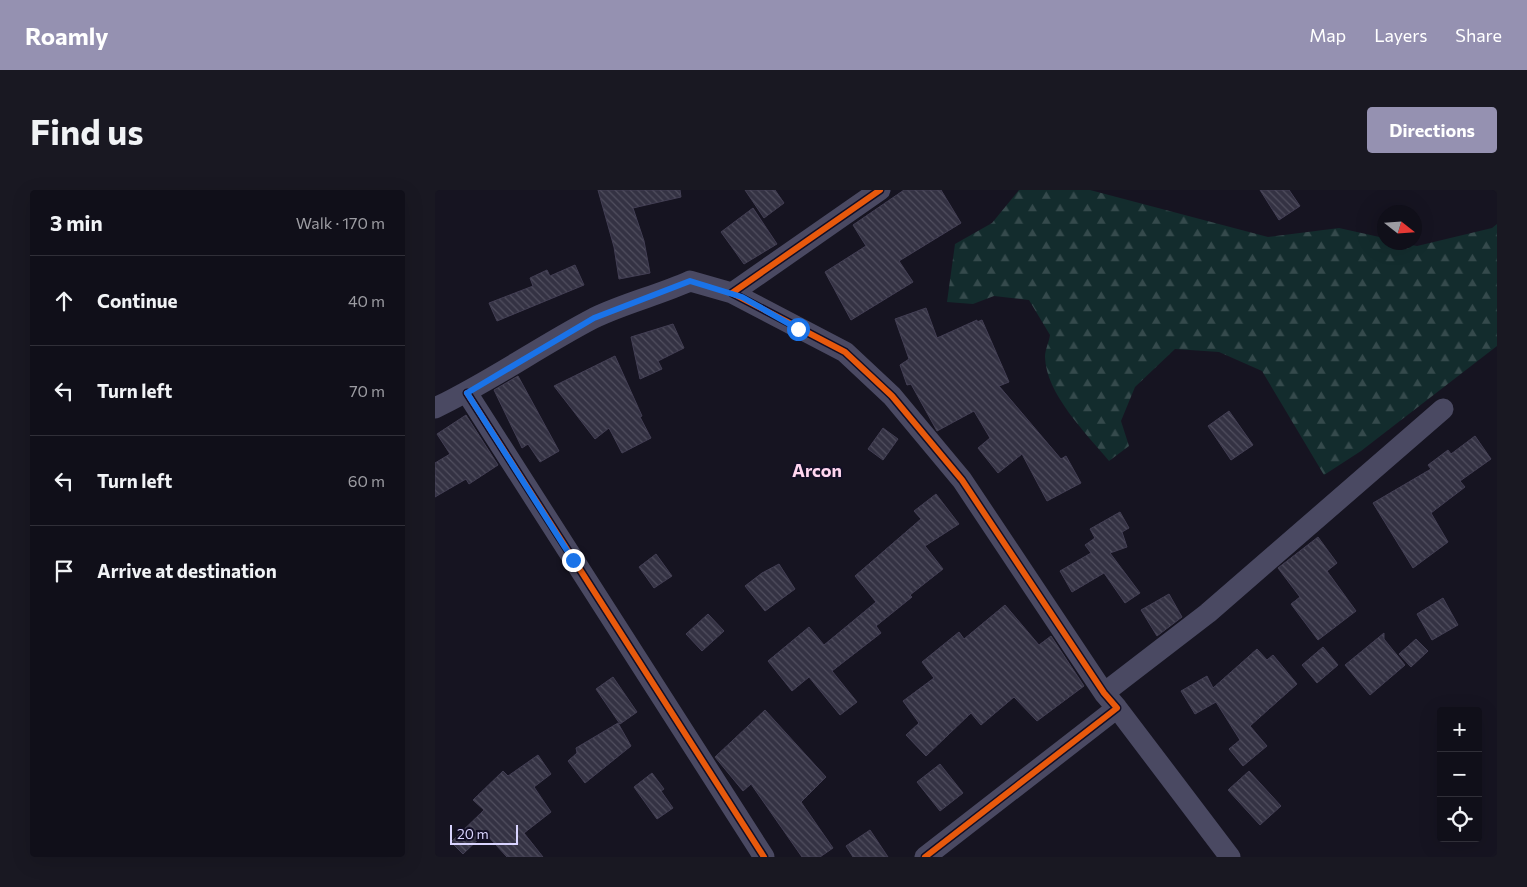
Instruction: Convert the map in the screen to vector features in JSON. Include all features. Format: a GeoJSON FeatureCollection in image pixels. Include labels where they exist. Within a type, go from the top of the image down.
{"type":"FeatureCollection","features":[{"type":"Feature","properties":{"kind":"street"},"geometry":{"type":"LineString","coordinates":[[732,293],[879,190]]}},
{"type":"Feature","properties":{"kind":"street"},"geometry":{"type":"LineString","coordinates":[[435,408],[467,393],[594,318],[690,281],[732,293],[845,352],[892,396],[962,480],[1110,701],[1230,857]]}},
{"type":"Feature","properties":{"kind":"street"},"geometry":{"type":"LineString","coordinates":[[467,393],[764,857]]}},
{"type":"Feature","properties":{"kind":"street"},"geometry":{"type":"LineString","coordinates":[[925,857],[1110,701],[1208,613],[1443,409]]}},
{"type":"Feature","properties":{"kind":"green space"},"geometry":{"type":"Polygon","coordinates":[[[1019,190],[1090,190],[1268,237],[1339,228],[1377,236],[1377,250],[1422,250],[1422,245],[1492,228],[1497,224],[1497,346],[1361,451],[1324,475],[1262,371],[1219,352],[1175,349],[1135,387],[1121,421],[1129,446],[1109,461],[1079,426],[1052,385],[1045,357],[1050,335],[1029,300],[994,296],[973,304],[947,302],[955,244],[992,223],[1019,190]]]}},
{"type":"Feature","properties":{"kind":"building"},"geometry":{"type":"Polygon","coordinates":[[[598,190],[680,190],[681,197],[633,208],[644,241],[650,273],[619,279],[614,247],[598,190]]]}},
{"type":"Feature","properties":{"kind":"building"},"geometry":{"type":"Polygon","coordinates":[[[745,190],[775,190],[784,203],[764,218],[745,190]]]}},
{"type":"Feature","properties":{"kind":"building"},"geometry":{"type":"Polygon","coordinates":[[[904,190],[941,190],[961,223],[899,261],[913,282],[851,320],[825,272],[866,246],[853,225],[904,190]]]}},
{"type":"Feature","properties":{"kind":"building"},"geometry":{"type":"Polygon","coordinates":[[[1260,190],[1289,190],[1300,206],[1279,220],[1260,190]]]}},
{"type":"Feature","properties":{"kind":"building"},"geometry":{"type":"Polygon","coordinates":[[[753,208],[777,244],[744,264],[721,232],[753,208]]]}},
{"type":"Feature","properties":{"kind":"building"},"geometry":{"type":"Polygon","coordinates":[[[575,265],[584,285],[497,321],[489,303],[533,286],[530,278],[547,270],[550,276],[575,265]]]}},
{"type":"Feature","properties":{"kind":"building"},"geometry":{"type":"Polygon","coordinates":[[[926,308],[937,338],[977,320],[977,322],[982,320],[1009,382],[999,386],[1061,459],[1066,456],[1081,483],[1047,501],[1022,454],[998,473],[978,448],[990,438],[974,411],[937,431],[911,384],[907,385],[900,365],[909,359],[895,319],[926,308]]]}},
{"type":"Feature","properties":{"kind":"building"},"geometry":{"type":"Polygon","coordinates":[[[673,324],[684,348],[658,361],[662,369],[640,379],[631,337],[673,324]]]}},
{"type":"Feature","properties":{"kind":"building"},"geometry":{"type":"Polygon","coordinates":[[[615,356],[642,416],[640,417],[651,438],[622,453],[609,428],[595,439],[554,386],[615,356]]]}},
{"type":"Feature","properties":{"kind":"building"},"geometry":{"type":"Polygon","coordinates":[[[518,376],[559,451],[540,462],[528,444],[522,448],[494,390],[518,376]]]}},
{"type":"Feature","properties":{"kind":"building"},"geometry":{"type":"Polygon","coordinates":[[[1229,411],[1253,445],[1231,460],[1208,426],[1229,411]]]}},
{"type":"Feature","properties":{"kind":"building"},"geometry":{"type":"Polygon","coordinates":[[[466,415],[498,465],[469,484],[466,479],[435,497],[435,463],[450,454],[437,434],[466,415]]]}},
{"type":"Feature","properties":{"kind":"building"},"geometry":{"type":"Polygon","coordinates":[[[883,428],[898,439],[883,460],[868,449],[883,428]]]}},
{"type":"Feature","properties":{"kind":"building"},"geometry":{"type":"Polygon","coordinates":[[[1475,436],[1491,459],[1460,481],[1465,487],[1431,513],[1448,542],[1413,568],[1373,503],[1431,469],[1428,465],[1448,450],[1451,454],[1475,436]]]}},
{"type":"Feature","properties":{"kind":"building"},"geometry":{"type":"Polygon","coordinates":[[[936,494],[959,524],[925,546],[943,569],[910,595],[912,597],[876,626],[881,633],[832,671],[857,702],[840,715],[809,677],[792,691],[768,661],[809,627],[824,645],[876,602],[855,576],[921,519],[914,511],[936,494]]]}},
{"type":"Feature","properties":{"kind":"building"},"geometry":{"type":"Polygon","coordinates":[[[1120,512],[1129,528],[1122,532],[1127,547],[1110,553],[1140,593],[1125,603],[1104,573],[1072,592],[1060,571],[1091,553],[1085,545],[1095,538],[1090,529],[1120,512]]]}},
{"type":"Feature","properties":{"kind":"building"},"geometry":{"type":"Polygon","coordinates":[[[1318,537],[1337,563],[1327,571],[1356,611],[1318,640],[1291,604],[1300,597],[1278,568],[1318,537]]]}},
{"type":"Feature","properties":{"kind":"building"},"geometry":{"type":"Polygon","coordinates":[[[656,554],[672,576],[654,588],[639,567],[656,554]]]}},
{"type":"Feature","properties":{"kind":"building"},"geometry":{"type":"Polygon","coordinates":[[[779,564],[795,589],[765,611],[745,586],[762,573],[779,564]]]}},
{"type":"Feature","properties":{"kind":"building"},"geometry":{"type":"Polygon","coordinates":[[[1169,594],[1182,617],[1157,636],[1141,610],[1169,594]]]}},
{"type":"Feature","properties":{"kind":"building"},"geometry":{"type":"Polygon","coordinates":[[[1443,598],[1458,625],[1432,640],[1417,614],[1443,598]]]}},
{"type":"Feature","properties":{"kind":"building"},"geometry":{"type":"Polygon","coordinates":[[[1005,605],[1039,645],[1051,636],[1084,686],[1037,721],[1014,697],[981,725],[971,713],[926,756],[906,735],[919,723],[903,701],[934,678],[922,662],[959,632],[964,639],[1005,605]]]}},
{"type":"Feature","properties":{"kind":"building"},"geometry":{"type":"Polygon","coordinates":[[[708,614],[724,631],[702,651],[686,634],[708,614]]]}},
{"type":"Feature","properties":{"kind":"building"},"geometry":{"type":"Polygon","coordinates":[[[1384,633],[1384,639],[1405,665],[1370,695],[1345,665],[1384,633]]]}},
{"type":"Feature","properties":{"kind":"building"},"geometry":{"type":"Polygon","coordinates":[[[1416,639],[1428,651],[1411,667],[1399,654],[1416,639]]]}},
{"type":"Feature","properties":{"kind":"building"},"geometry":{"type":"Polygon","coordinates":[[[1323,647],[1338,665],[1317,683],[1302,665],[1323,647]]]}},
{"type":"Feature","properties":{"kind":"building"},"geometry":{"type":"Polygon","coordinates":[[[1257,649],[1267,660],[1273,655],[1297,684],[1250,726],[1267,746],[1243,766],[1229,749],[1240,740],[1216,702],[1195,714],[1181,691],[1207,676],[1213,688],[1257,649]]]}},
{"type":"Feature","properties":{"kind":"building"},"geometry":{"type":"Polygon","coordinates":[[[613,677],[637,712],[620,724],[596,689],[613,677]]]}},
{"type":"Feature","properties":{"kind":"building"},"geometry":{"type":"Polygon","coordinates":[[[765,710],[826,777],[801,802],[833,848],[820,857],[802,857],[751,784],[743,791],[715,757],[765,710]]]}},
{"type":"Feature","properties":{"kind":"building"},"geometry":{"type":"Polygon","coordinates":[[[618,723],[631,746],[585,783],[568,761],[577,753],[576,748],[618,723]]]}},
{"type":"Feature","properties":{"kind":"building"},"geometry":{"type":"Polygon","coordinates":[[[538,755],[551,774],[534,787],[551,812],[524,833],[543,857],[507,857],[485,833],[463,854],[451,842],[484,810],[473,800],[503,771],[508,776],[538,755]]]}},
{"type":"Feature","properties":{"kind":"building"},"geometry":{"type":"Polygon","coordinates":[[[940,764],[963,793],[940,811],[917,782],[940,764]]]}},
{"type":"Feature","properties":{"kind":"building"},"geometry":{"type":"Polygon","coordinates":[[[1249,771],[1281,806],[1260,825],[1228,790],[1249,771]]]}},
{"type":"Feature","properties":{"kind":"building"},"geometry":{"type":"Polygon","coordinates":[[[652,773],[664,789],[661,791],[673,808],[657,819],[634,787],[652,773]]]}},
{"type":"Feature","properties":{"kind":"building"},"geometry":{"type":"Polygon","coordinates":[[[870,830],[888,857],[853,857],[846,846],[870,830]]]}},
{"type":"Feature","properties":{"kind":"cycle path"},"geometry":{"type":"LineString","coordinates":[[880,190],[732,293],[845,352],[892,396],[962,480],[1104,693],[1117,708],[925,857]]}},
{"type":"Feature","properties":{"kind":"cycle path"},"geometry":{"type":"LineString","coordinates":[[467,393],[764,857]]}},
{"type":"Feature","properties":{"kind":"district","name":"Arcon"},"geometry":{"type":"Point","coordinates":[817,471]}},
{"type":"Feature","properties":{"kind":"route"},"geometry":{"type":"LineString","coordinates":[[573,560],[467,393],[594,318],[690,281],[742,297],[768,310],[798,329]]}}]}
